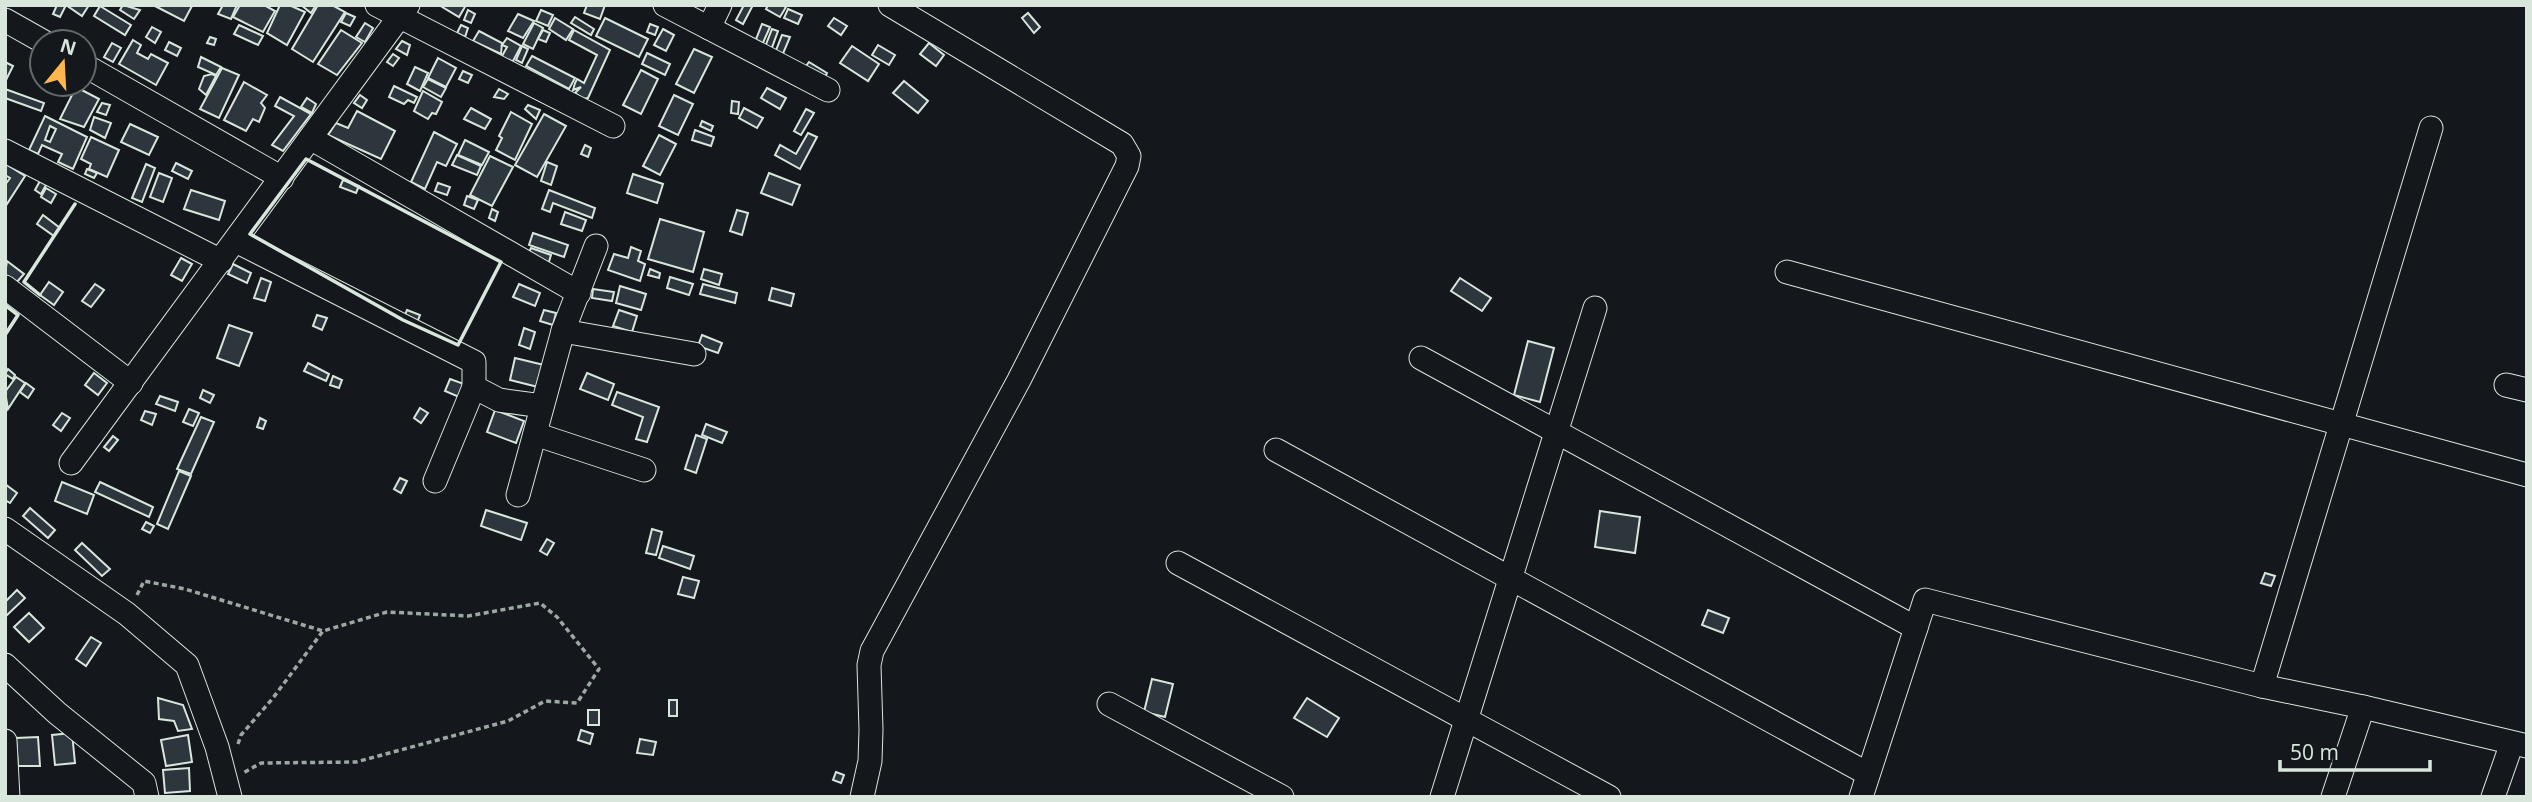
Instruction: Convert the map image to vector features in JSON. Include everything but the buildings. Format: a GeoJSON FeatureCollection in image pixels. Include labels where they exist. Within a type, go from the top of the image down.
{"type":"FeatureCollection","features":[{"type":"Feature","properties":{"kind":"street"},"geometry":{"type":"LineString","coordinates":[[377,5],[405,11],[612,127]]}},
{"type":"Feature","properties":{"kind":"street"},"geometry":{"type":"LineString","coordinates":[[665,5],[828,90]]}},
{"type":"Feature","properties":{"kind":"street"},"geometry":{"type":"LineString","coordinates":[[709,28],[720,5]]}},
{"type":"Feature","properties":{"kind":"street"},"geometry":{"type":"LineString","coordinates":[[862,797],[870,761],[869,666],[872,651],[1018,380],[1127,166],[1129,156],[1122,144],[890,5]]}},
{"type":"Feature","properties":{"kind":"street"},"geometry":{"type":"LineString","coordinates":[[71,463],[405,11]]}},
{"type":"Feature","properties":{"kind":"street"},"geometry":{"type":"LineString","coordinates":[[5,20],[28,33]]}},
{"type":"Feature","properties":{"kind":"street"},"geometry":{"type":"LineString","coordinates":[[98,73],[282,178]]}},
{"type":"Feature","properties":{"kind":"street"},"geometry":{"type":"LineString","coordinates":[[2262,686],[2431,128]]}},
{"type":"Feature","properties":{"kind":"street"},"geometry":{"type":"LineString","coordinates":[[312,139],[579,293]]}},
{"type":"Feature","properties":{"kind":"street"},"geometry":{"type":"LineString","coordinates":[[5,151],[221,261]]}},
{"type":"Feature","properties":{"kind":"street"},"geometry":{"type":"LineString","coordinates":[[236,241],[474,362],[474,387],[435,481]]}},
{"type":"Feature","properties":{"kind":"street"},"geometry":{"type":"LineString","coordinates":[[518,495],[563,331],[596,246]]}},
{"type":"Feature","properties":{"kind":"street"},"geometry":{"type":"LineString","coordinates":[[1787,272],[2527,475]]}},
{"type":"Feature","properties":{"kind":"street"},"geometry":{"type":"LineString","coordinates":[[5,287],[131,383]]}},
{"type":"Feature","properties":{"kind":"street"},"geometry":{"type":"LineString","coordinates":[[1442,797],[1595,308]]}},
{"type":"Feature","properties":{"kind":"street"},"geometry":{"type":"LineString","coordinates":[[563,331],[694,354]]}},
{"type":"Feature","properties":{"kind":"street"},"geometry":{"type":"LineString","coordinates":[[1421,358],[1916,628]]}},
{"type":"Feature","properties":{"kind":"street"},"geometry":{"type":"LineString","coordinates":[[474,387],[499,400],[542,406]]}},
{"type":"Feature","properties":{"kind":"street"},"geometry":{"type":"LineString","coordinates":[[535,434],[644,470]]}},
{"type":"Feature","properties":{"kind":"street"},"geometry":{"type":"LineString","coordinates":[[1276,450],[1868,774]]}},
{"type":"Feature","properties":{"kind":"street"},"geometry":{"type":"LineString","coordinates":[[5,528],[127,614],[187,665],[217,747],[228,789]]}},
{"type":"Feature","properties":{"kind":"street"},"geometry":{"type":"LineString","coordinates":[[1178,563],[1609,797]]}},
{"type":"Feature","properties":{"kind":"street"},"geometry":{"type":"LineString","coordinates":[[1861,797],[1925,600],[2262,686],[2363,706],[2519,744],[2493,797]]}},
{"type":"Feature","properties":{"kind":"street"},"geometry":{"type":"LineString","coordinates":[[5,666],[57,713],[144,783],[147,797]]}},
{"type":"Feature","properties":{"kind":"street"},"geometry":{"type":"LineString","coordinates":[[1109,704],[1282,797]]}},
{"type":"Feature","properties":{"kind":"street"},"geometry":{"type":"LineString","coordinates":[[2333,797],[2363,706]]}},
{"type":"Feature","properties":{"kind":"street"},"geometry":{"type":"LineString","coordinates":[[5,741],[8,797]]}},
{"type":"Feature","properties":{"kind":"path"},"geometry":{"type":"LineString","coordinates":[[127,614],[144,581],[185,589],[323,631],[387,612],[468,616],[540,603],[557,617],[599,669],[577,703],[545,701],[508,721],[356,762],[261,763],[228,789]]}},
{"type":"Feature","properties":{"kind":"path"},"geometry":{"type":"LineString","coordinates":[[237,747],[241,736],[274,698],[323,631]]}},
{"type":"Feature","properties":{"kind":"wall"},"geometry":{"type":"LineString","coordinates":[[306,159],[501,262],[458,345],[403,320],[250,234],[306,159]]}},
{"type":"Feature","properties":{"kind":"wall"},"geometry":{"type":"LineString","coordinates":[[40,295],[24,282],[75,204]]}},
{"type":"Feature","properties":{"kind":"wall"},"geometry":{"type":"LineString","coordinates":[[5,305],[18,315],[5,335]]}}]}
